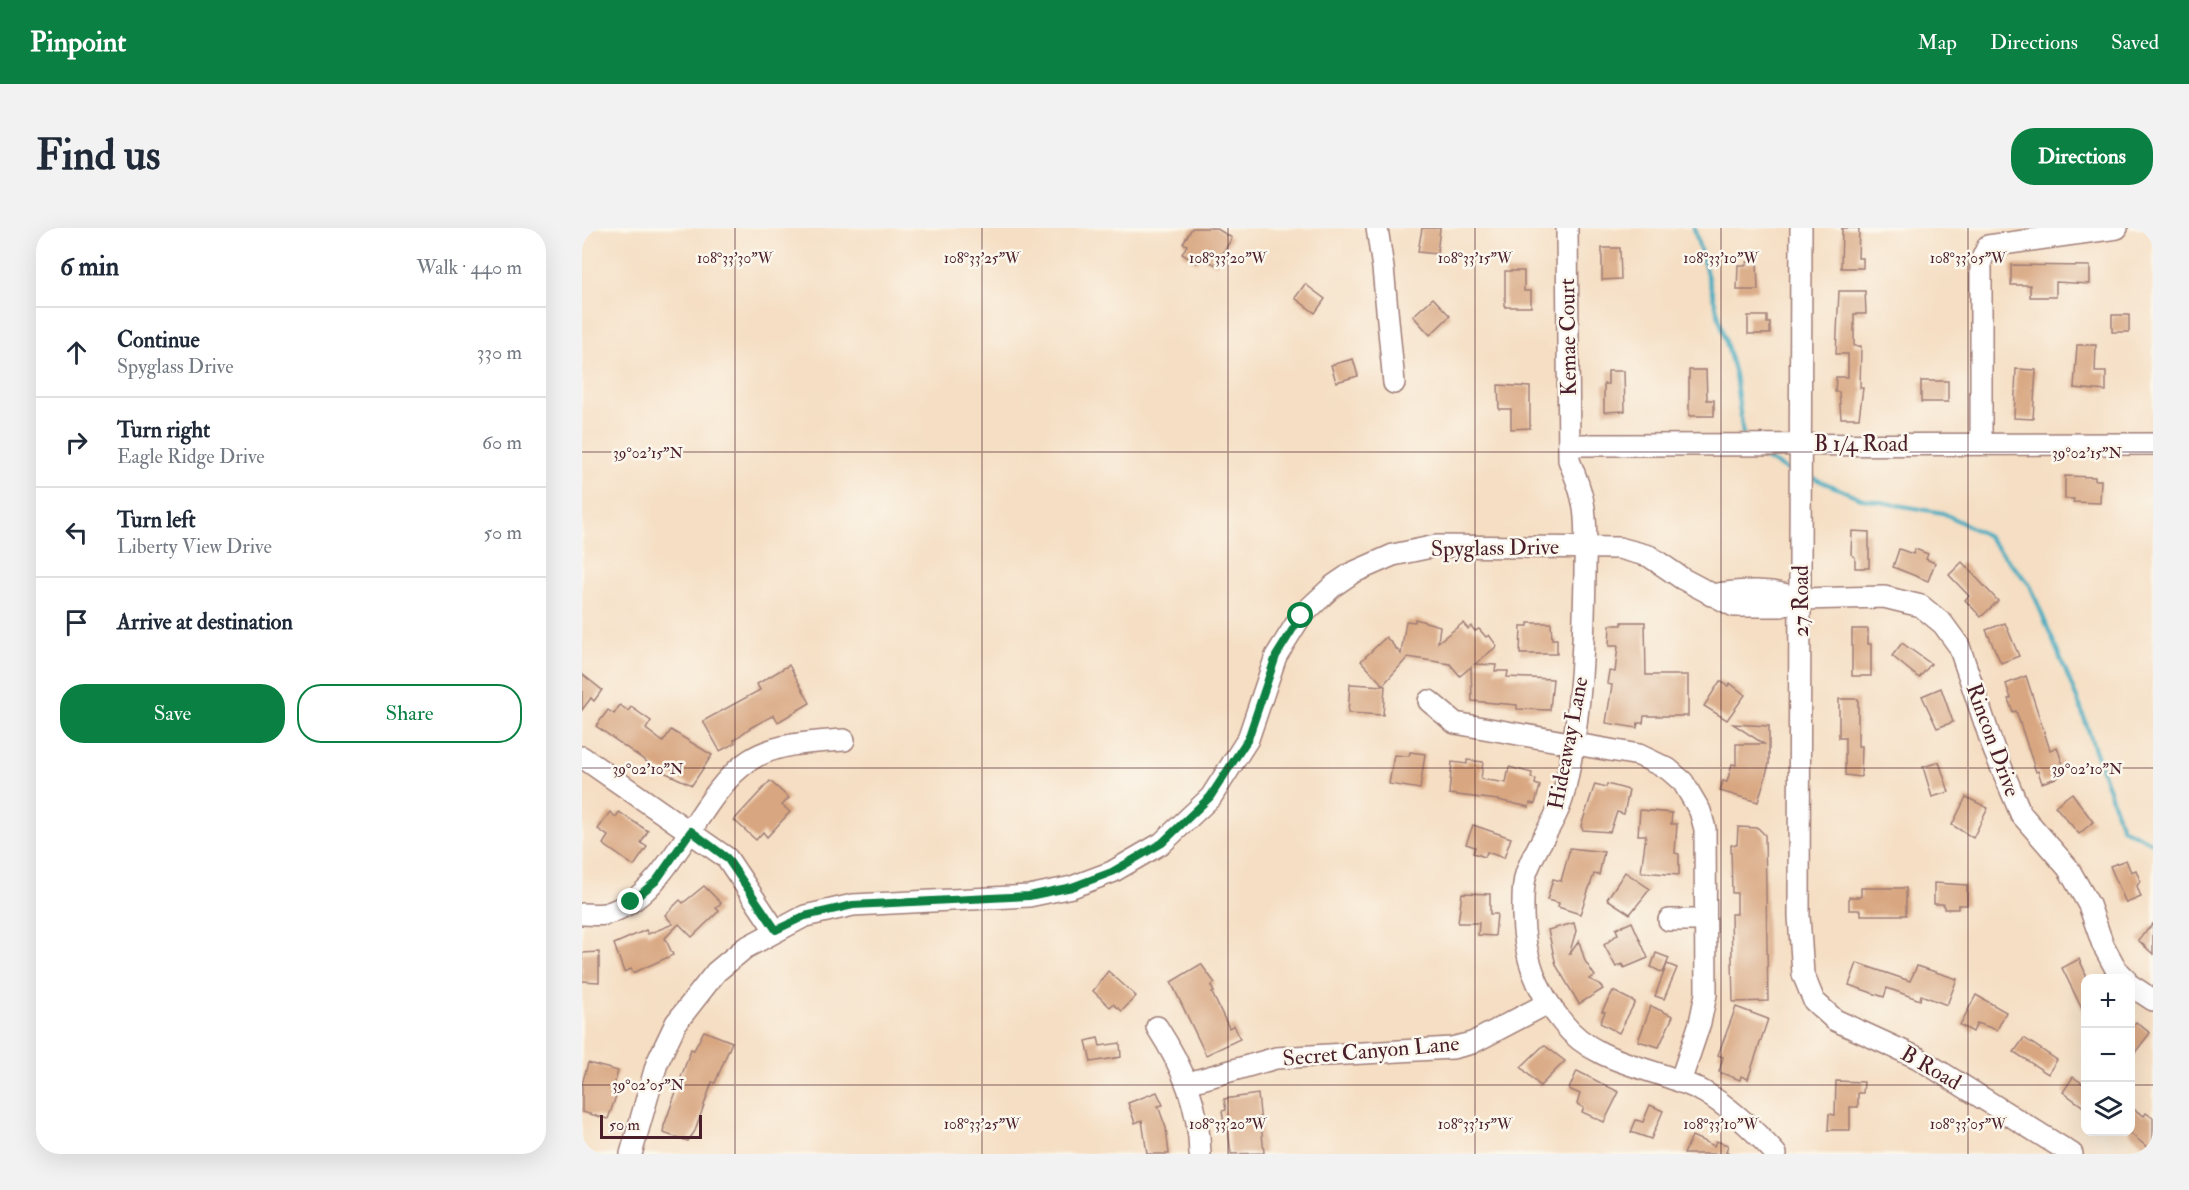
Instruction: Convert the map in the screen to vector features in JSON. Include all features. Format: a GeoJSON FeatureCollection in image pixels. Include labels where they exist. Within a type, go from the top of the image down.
{"type":"FeatureCollection","features":[{"type":"Feature","properties":{"kind":"street"},"geometry":{"type":"LineString","coordinates":[[1377,228],[1394,383]]}},
{"type":"Feature","properties":{"kind":"street","name":"Kemae Court"},"geometry":{"type":"LineString","coordinates":[[1567,228],[1569,445]]}},
{"type":"Feature","properties":{"kind":"street","name":"27 Road"},"geometry":{"type":"LineString","coordinates":[[1801,228],[1799,916],[1803,974]]}},
{"type":"Feature","properties":{"kind":"street"},"geometry":{"type":"LineString","coordinates":[[1981,442],[1981,261],[1988,246],[2117,228]]}},
{"type":"Feature","properties":{"kind":"street","name":"B 1/4 Road"},"geometry":{"type":"LineString","coordinates":[[1569,445],[1981,442],[2153,444]]}},
{"type":"Feature","properties":{"kind":"street","name":"Hideaway Lane"},"geometry":{"type":"LineString","coordinates":[[1569,445],[1569,460],[1582,495],[1585,547],[1582,688],[1558,813],[1526,875],[1523,894],[1526,953],[1531,972],[1564,1026],[1596,1050],[1703,1092],[1729,1109],[1776,1154]]}},
{"type":"Feature","properties":{"kind":"street","name":"Spyglass Drive"},"geometry":{"type":"LineString","coordinates":[[631,1154],[657,1063],[676,1023],[716,972],[746,948],[776,930],[805,916],[853,905],[1029,896],[1072,887],[1112,872],[1162,843],[1210,797],[1248,739],[1276,656],[1301,616],[1333,586],[1352,573],[1393,555],[1436,546],[1619,548],[1649,556],[1711,595],[1734,606],[1781,606],[1801,599]]}},
{"type":"Feature","properties":{"kind":"street","name":"Rincon Drive"},"geometry":{"type":"LineString","coordinates":[[1801,599],[1884,597],[1921,606],[1943,624],[1959,646],[1994,750],[2021,814],[2068,868],[2089,905],[2103,945],[2121,974]]}},
{"type":"Feature","properties":{"kind":"street"},"geometry":{"type":"LineString","coordinates":[[1429,701],[1455,723],[1638,755],[1668,769],[1683,782],[1700,811],[1705,830],[1706,994],[1700,1023],[1680,1082]]}},
{"type":"Feature","properties":{"kind":"street"},"geometry":{"type":"LineString","coordinates":[[582,914],[604,914],[631,902],[656,881],[728,778],[751,759],[798,745],[844,740]]}},
{"type":"Feature","properties":{"kind":"street"},"geometry":{"type":"LineString","coordinates":[[582,757],[727,858],[776,930]]}},
{"type":"Feature","properties":{"kind":"street"},"geometry":{"type":"LineString","coordinates":[[1669,920],[1705,920]]}},
{"type":"Feature","properties":{"kind":"street","name":"B Road"},"geometry":{"type":"LineString","coordinates":[[1803,974],[1814,1001],[1835,1020],[1918,1058],[2072,1154]]}},
{"type":"Feature","properties":{"kind":"street"},"geometry":{"type":"LineString","coordinates":[[2135,988],[2153,1000]]}},
{"type":"Feature","properties":{"kind":"street","name":"Secret Canyon Lane"},"geometry":{"type":"LineString","coordinates":[[1188,1083],[1276,1058],[1452,1048],[1472,1043],[1548,1003]]}},
{"type":"Feature","properties":{"kind":"street"},"geometry":{"type":"LineString","coordinates":[[1157,1028],[1177,1058],[1188,1083],[1200,1126],[1200,1154]]}},
{"type":"Feature","properties":{"kind":"building"},"geometry":{"type":"Polygon","coordinates":[[[1192,228],[1216,228],[1232,238],[1216,265],[1201,257],[1197,263],[1182,254],[1187,245],[1183,243],[1192,228]]]}},
{"type":"Feature","properties":{"kind":"building"},"geometry":{"type":"Polygon","coordinates":[[[1422,228],[1440,228],[1437,254],[1418,252],[1422,228]]]}},
{"type":"Feature","properties":{"kind":"building"},"geometry":{"type":"Polygon","coordinates":[[[1842,228],[1859,228],[1858,258],[1863,258],[1863,268],[1841,268],[1842,228]]]}},
{"type":"Feature","properties":{"kind":"building"},"geometry":{"type":"Polygon","coordinates":[[[1602,248],[1620,248],[1621,279],[1602,280],[1602,248]]]}},
{"type":"Feature","properties":{"kind":"building"},"geometry":{"type":"Polygon","coordinates":[[[1747,262],[1757,262],[1758,290],[1737,290],[1738,265],[1747,265],[1747,262]]]}},
{"type":"Feature","properties":{"kind":"building"},"geometry":{"type":"Polygon","coordinates":[[[2011,265],[2090,266],[2090,284],[2056,282],[2056,297],[2030,297],[2030,285],[2011,285],[2011,265]]]}},
{"type":"Feature","properties":{"kind":"building"},"geometry":{"type":"Polygon","coordinates":[[[1505,271],[1524,271],[1524,291],[1531,291],[1531,307],[1505,307],[1505,271]]]}},
{"type":"Feature","properties":{"kind":"building"},"geometry":{"type":"Polygon","coordinates":[[[1305,284],[1325,299],[1315,313],[1295,298],[1305,284]]]}},
{"type":"Feature","properties":{"kind":"building"},"geometry":{"type":"Polygon","coordinates":[[[1839,291],[1865,291],[1866,314],[1854,314],[1854,346],[1861,346],[1860,388],[1863,388],[1859,418],[1841,418],[1839,392],[1835,392],[1836,377],[1848,377],[1848,354],[1836,354],[1839,291]]]}},
{"type":"Feature","properties":{"kind":"building"},"geometry":{"type":"Polygon","coordinates":[[[1433,298],[1450,316],[1430,335],[1413,316],[1433,298]]]}},
{"type":"Feature","properties":{"kind":"building"},"geometry":{"type":"Polygon","coordinates":[[[2112,315],[2129,315],[2129,332],[2112,332],[2112,315]]]}},
{"type":"Feature","properties":{"kind":"building"},"geometry":{"type":"Polygon","coordinates":[[[1748,316],[1767,316],[1767,323],[1770,323],[1770,334],[1748,334],[1748,316]]]}},
{"type":"Feature","properties":{"kind":"building"},"geometry":{"type":"Polygon","coordinates":[[[2077,345],[2096,345],[2095,372],[2106,372],[2106,391],[2074,388],[2077,345]]]}},
{"type":"Feature","properties":{"kind":"building"},"geometry":{"type":"Polygon","coordinates":[[[1353,359],[1358,376],[1336,382],[1331,365],[1353,359]]]}},
{"type":"Feature","properties":{"kind":"building"},"geometry":{"type":"Polygon","coordinates":[[[2016,369],[2036,370],[2033,419],[2014,418],[2016,369]]]}},
{"type":"Feature","properties":{"kind":"building"},"geometry":{"type":"Polygon","coordinates":[[[1689,370],[1706,370],[1707,400],[1714,400],[1714,416],[1689,416],[1689,370]]]}},
{"type":"Feature","properties":{"kind":"building"},"geometry":{"type":"Polygon","coordinates":[[[1608,371],[1624,371],[1625,411],[1604,412],[1604,384],[1608,384],[1608,371]]]}},
{"type":"Feature","properties":{"kind":"building"},"geometry":{"type":"Polygon","coordinates":[[[1921,381],[1948,381],[1948,402],[1921,402],[1921,381]]]}},
{"type":"Feature","properties":{"kind":"building"},"geometry":{"type":"Polygon","coordinates":[[[1498,385],[1530,387],[1530,428],[1511,429],[1511,409],[1499,409],[1498,385]]]}},
{"type":"Feature","properties":{"kind":"building"},"geometry":{"type":"Polygon","coordinates":[[[2065,476],[2095,477],[2095,480],[2101,480],[2100,503],[2073,502],[2074,499],[2065,499],[2065,476]]]}},
{"type":"Feature","properties":{"kind":"building"},"geometry":{"type":"Polygon","coordinates":[[[1852,531],[1869,532],[1869,568],[1855,568],[1855,557],[1851,554],[1852,531]]]}},
{"type":"Feature","properties":{"kind":"building"},"geometry":{"type":"Polygon","coordinates":[[[1899,549],[1913,554],[1915,549],[1928,554],[1926,559],[1935,563],[1928,581],[1893,567],[1899,549]]]}},
{"type":"Feature","properties":{"kind":"building"},"geometry":{"type":"Polygon","coordinates":[[[1962,562],[1998,601],[1981,617],[1965,600],[1969,596],[1949,575],[1962,562]]]}},
{"type":"Feature","properties":{"kind":"building"},"geometry":{"type":"Polygon","coordinates":[[[1415,619],[1440,626],[1438,642],[1463,623],[1468,629],[1471,626],[1475,631],[1479,629],[1486,637],[1489,635],[1497,646],[1475,664],[1496,665],[1495,671],[1508,671],[1507,677],[1553,679],[1550,710],[1517,709],[1517,705],[1472,701],[1471,667],[1460,676],[1450,664],[1408,657],[1383,685],[1361,661],[1386,637],[1401,654],[1406,621],[1415,622],[1415,619]]]}},
{"type":"Feature","properties":{"kind":"building"},"geometry":{"type":"Polygon","coordinates":[[[1622,622],[1645,622],[1646,675],[1688,675],[1688,716],[1644,716],[1643,723],[1638,723],[1637,728],[1606,723],[1612,685],[1607,684],[1609,671],[1615,672],[1618,646],[1609,646],[1610,625],[1622,625],[1622,622]]]}},
{"type":"Feature","properties":{"kind":"building"},"geometry":{"type":"Polygon","coordinates":[[[1528,623],[1551,623],[1552,639],[1557,639],[1557,654],[1520,654],[1521,626],[1528,626],[1528,623]]]}},
{"type":"Feature","properties":{"kind":"building"},"geometry":{"type":"Polygon","coordinates":[[[2005,623],[2019,656],[2001,663],[1986,630],[2005,623]]]}},
{"type":"Feature","properties":{"kind":"building"},"geometry":{"type":"Polygon","coordinates":[[[1852,629],[1868,629],[1868,644],[1871,644],[1871,676],[1852,676],[1852,629]]]}},
{"type":"Feature","properties":{"kind":"building"},"geometry":{"type":"Polygon","coordinates":[[[1902,643],[1931,664],[1919,678],[1892,656],[1902,643]]]}},
{"type":"Feature","properties":{"kind":"building"},"geometry":{"type":"Polygon","coordinates":[[[789,665],[810,703],[778,722],[774,715],[750,728],[734,740],[735,743],[720,751],[703,721],[760,690],[757,684],[789,665]]]}},
{"type":"Feature","properties":{"kind":"building"},"geometry":{"type":"Polygon","coordinates":[[[582,674],[602,690],[594,701],[591,698],[582,710],[582,674]]]}},
{"type":"Feature","properties":{"kind":"building"},"geometry":{"type":"Polygon","coordinates":[[[2026,676],[2050,750],[2057,747],[2063,765],[2056,768],[2059,777],[2042,783],[2038,771],[2036,772],[2016,711],[2013,712],[2008,699],[2011,698],[2006,684],[2026,676]]]}},
{"type":"Feature","properties":{"kind":"building"},"geometry":{"type":"Polygon","coordinates":[[[1720,681],[1728,686],[1730,683],[1745,695],[1727,720],[1704,706],[1720,681]]]}},
{"type":"Feature","properties":{"kind":"building"},"geometry":{"type":"Polygon","coordinates":[[[1350,684],[1385,686],[1383,715],[1348,713],[1350,684]]]}},
{"type":"Feature","properties":{"kind":"building"},"geometry":{"type":"Polygon","coordinates":[[[1941,688],[1953,722],[1937,728],[1922,696],[1941,688]]]}},
{"type":"Feature","properties":{"kind":"building"},"geometry":{"type":"Polygon","coordinates":[[[1839,699],[1858,699],[1858,746],[1862,746],[1861,777],[1845,775],[1845,738],[1839,738],[1839,699]]]}},
{"type":"Feature","properties":{"kind":"building"},"geometry":{"type":"Polygon","coordinates":[[[620,705],[628,711],[631,707],[651,721],[646,729],[663,742],[671,730],[712,755],[692,785],[657,769],[596,726],[608,710],[614,714],[620,705]]]}},
{"type":"Feature","properties":{"kind":"building"},"geometry":{"type":"Polygon","coordinates":[[[1733,724],[1769,726],[1769,764],[1758,802],[1720,791],[1723,781],[1727,782],[1732,764],[1736,765],[1736,744],[1764,744],[1733,724]]]}},
{"type":"Feature","properties":{"kind":"building"},"geometry":{"type":"Polygon","coordinates":[[[1410,752],[1425,754],[1420,789],[1389,784],[1394,755],[1409,756],[1410,752]]]}},
{"type":"Feature","properties":{"kind":"building"},"geometry":{"type":"Polygon","coordinates":[[[1467,760],[1483,762],[1481,779],[1506,783],[1509,767],[1532,773],[1531,778],[1536,779],[1535,784],[1540,786],[1535,804],[1530,803],[1529,807],[1498,800],[1449,794],[1452,762],[1467,764],[1467,760]]]}},
{"type":"Feature","properties":{"kind":"building"},"geometry":{"type":"Polygon","coordinates":[[[1939,762],[1949,792],[1932,797],[1923,767],[1939,762]]]}},
{"type":"Feature","properties":{"kind":"building"},"geometry":{"type":"Polygon","coordinates":[[[770,781],[789,798],[782,805],[790,812],[767,837],[763,832],[756,840],[734,820],[770,781]]]}},
{"type":"Feature","properties":{"kind":"building"},"geometry":{"type":"Polygon","coordinates":[[[1595,784],[1606,787],[1607,784],[1629,790],[1624,814],[1617,812],[1610,832],[1583,830],[1581,826],[1595,784]]]}},
{"type":"Feature","properties":{"kind":"building"},"geometry":{"type":"Polygon","coordinates":[[[2072,793],[2093,822],[2079,834],[2055,806],[2072,793]]]}},
{"type":"Feature","properties":{"kind":"building"},"geometry":{"type":"Polygon","coordinates":[[[1966,797],[1988,808],[1973,838],[1952,825],[1966,797]]]}},
{"type":"Feature","properties":{"kind":"building"},"geometry":{"type":"Polygon","coordinates":[[[1640,810],[1672,813],[1671,824],[1677,824],[1675,853],[1679,854],[1679,875],[1641,872],[1646,835],[1638,835],[1640,810]]]}},
{"type":"Feature","properties":{"kind":"building"},"geometry":{"type":"Polygon","coordinates":[[[610,812],[616,817],[619,812],[648,831],[641,843],[647,847],[634,866],[603,844],[608,836],[598,829],[610,812]]]}},
{"type":"Feature","properties":{"kind":"building"},"geometry":{"type":"Polygon","coordinates":[[[1473,825],[1511,838],[1504,858],[1487,852],[1485,857],[1473,853],[1475,847],[1466,844],[1473,825]]]}},
{"type":"Feature","properties":{"kind":"building"},"geometry":{"type":"Polygon","coordinates":[[[1738,827],[1758,828],[1765,835],[1768,1001],[1733,1002],[1731,914],[1737,914],[1737,893],[1732,893],[1731,845],[1737,845],[1738,827]]]}},
{"type":"Feature","properties":{"kind":"building"},"geometry":{"type":"Polygon","coordinates":[[[1570,848],[1604,852],[1599,875],[1594,874],[1580,914],[1558,907],[1559,903],[1547,900],[1553,879],[1561,881],[1570,848]]]}},
{"type":"Feature","properties":{"kind":"building"},"geometry":{"type":"Polygon","coordinates":[[[2126,860],[2131,872],[2136,870],[2140,881],[2137,886],[2141,897],[2126,903],[2110,866],[2126,860]]]}},
{"type":"Feature","properties":{"kind":"building"},"geometry":{"type":"Polygon","coordinates":[[[1625,872],[1650,889],[1630,914],[1607,899],[1625,872]]]}},
{"type":"Feature","properties":{"kind":"building"},"geometry":{"type":"Polygon","coordinates":[[[1934,883],[1967,885],[1967,905],[1958,905],[1958,909],[1944,909],[1944,904],[1934,904],[1934,883]]]}},
{"type":"Feature","properties":{"kind":"building"},"geometry":{"type":"Polygon","coordinates":[[[704,886],[721,903],[716,908],[719,911],[692,937],[679,924],[665,938],[673,955],[633,973],[631,969],[624,972],[614,944],[646,930],[648,934],[673,924],[665,915],[680,900],[683,903],[704,886]]]}},
{"type":"Feature","properties":{"kind":"building"},"geometry":{"type":"Polygon","coordinates":[[[1861,888],[1906,888],[1906,915],[1861,915],[1861,910],[1849,910],[1849,897],[1861,897],[1861,888]]]}},
{"type":"Feature","properties":{"kind":"building"},"geometry":{"type":"Polygon","coordinates":[[[1462,893],[1490,894],[1490,914],[1497,914],[1495,936],[1478,935],[1479,923],[1458,923],[1462,893]]]}},
{"type":"Feature","properties":{"kind":"building"},"geometry":{"type":"Polygon","coordinates":[[[1632,922],[1648,958],[1624,968],[1622,964],[1616,967],[1604,945],[1618,934],[1616,929],[1632,922]]]}},
{"type":"Feature","properties":{"kind":"building"},"geometry":{"type":"Polygon","coordinates":[[[1574,923],[1576,931],[1569,955],[1579,941],[1585,961],[1595,976],[1589,979],[1603,989],[1579,1004],[1556,965],[1548,930],[1574,923]]]}},
{"type":"Feature","properties":{"kind":"building"},"geometry":{"type":"Polygon","coordinates":[[[2153,924],[2153,954],[2138,940],[2153,924]]]}},
{"type":"Feature","properties":{"kind":"building"},"geometry":{"type":"Polygon","coordinates":[[[599,952],[599,982],[582,981],[582,953],[599,952]]]}},
{"type":"Feature","properties":{"kind":"building"},"geometry":{"type":"Polygon","coordinates":[[[1656,953],[1669,958],[1663,973],[1651,967],[1656,953]]]}},
{"type":"Feature","properties":{"kind":"building"},"geometry":{"type":"Polygon","coordinates":[[[2079,959],[2085,972],[2081,974],[2081,1007],[2062,968],[2079,959]]]}},
{"type":"Feature","properties":{"kind":"building"},"geometry":{"type":"Polygon","coordinates":[[[1857,963],[1910,981],[1917,966],[1957,979],[1947,1005],[1921,995],[1920,1000],[1887,988],[1884,997],[1849,985],[1857,963]]]}},
{"type":"Feature","properties":{"kind":"building"},"geometry":{"type":"Polygon","coordinates":[[[1201,964],[1215,983],[1211,986],[1214,992],[1212,993],[1229,1028],[1234,1025],[1240,1039],[1206,1055],[1171,982],[1201,964]]]}},
{"type":"Feature","properties":{"kind":"building"},"geometry":{"type":"Polygon","coordinates":[[[1667,964],[1677,968],[1664,999],[1655,996],[1667,964]]]}},
{"type":"Feature","properties":{"kind":"building"},"geometry":{"type":"Polygon","coordinates":[[[1108,971],[1136,996],[1122,1011],[1113,1004],[1110,1007],[1093,991],[1108,971]]]}},
{"type":"Feature","properties":{"kind":"building"},"geometry":{"type":"Polygon","coordinates":[[[1613,991],[1635,1002],[1619,1033],[1600,1023],[1605,1012],[1602,1011],[1613,991]]]}},
{"type":"Feature","properties":{"kind":"building"},"geometry":{"type":"Polygon","coordinates":[[[1976,995],[2006,1012],[1997,1030],[1977,1023],[1973,1032],[1960,1025],[1976,995]]]}},
{"type":"Feature","properties":{"kind":"building"},"geometry":{"type":"Polygon","coordinates":[[[1651,1006],[1673,1016],[1659,1047],[1638,1041],[1651,1006]]]}},
{"type":"Feature","properties":{"kind":"building"},"geometry":{"type":"Polygon","coordinates":[[[1736,1007],[1768,1019],[1748,1079],[1741,1076],[1740,1080],[1719,1072],[1723,1057],[1718,1055],[1736,1007]]]}},
{"type":"Feature","properties":{"kind":"building"},"geometry":{"type":"Polygon","coordinates":[[[2135,1023],[2150,1033],[2135,1052],[2135,1028],[2135,1023]]]}},
{"type":"Feature","properties":{"kind":"building"},"geometry":{"type":"Polygon","coordinates":[[[704,1031],[732,1042],[715,1083],[712,1082],[695,1131],[688,1141],[663,1133],[664,1126],[691,1049],[694,1050],[704,1031]]]}},
{"type":"Feature","properties":{"kind":"building"},"geometry":{"type":"Polygon","coordinates":[[[1098,1038],[1100,1046],[1120,1043],[1121,1057],[1091,1062],[1086,1041],[1098,1038]]]}},
{"type":"Feature","properties":{"kind":"building"},"geometry":{"type":"Polygon","coordinates":[[[2024,1038],[2057,1060],[2048,1074],[2014,1052],[2024,1038]]]}},
{"type":"Feature","properties":{"kind":"building"},"geometry":{"type":"Polygon","coordinates":[[[1544,1045],[1565,1061],[1540,1086],[1521,1067],[1544,1045]]]}},
{"type":"Feature","properties":{"kind":"building"},"geometry":{"type":"Polygon","coordinates":[[[588,1063],[618,1071],[613,1089],[616,1096],[608,1119],[582,1112],[582,1084],[588,1063]]]}},
{"type":"Feature","properties":{"kind":"building"},"geometry":{"type":"Polygon","coordinates":[[[1577,1071],[1619,1092],[1604,1122],[1582,1112],[1584,1108],[1577,1104],[1580,1094],[1569,1089],[1577,1071]]]}},
{"type":"Feature","properties":{"kind":"building"},"geometry":{"type":"Polygon","coordinates":[[[2073,1077],[2081,1082],[2081,1105],[2063,1092],[2073,1077]]]}},
{"type":"Feature","properties":{"kind":"building"},"geometry":{"type":"Polygon","coordinates":[[[1836,1081],[1864,1082],[1863,1093],[1858,1093],[1858,1107],[1850,1107],[1850,1130],[1828,1130],[1829,1114],[1835,1115],[1836,1081]]]}},
{"type":"Feature","properties":{"kind":"building"},"geometry":{"type":"Polygon","coordinates":[[[1157,1092],[1163,1105],[1158,1106],[1166,1128],[1169,1154],[1147,1154],[1142,1120],[1135,1123],[1128,1103],[1157,1092]]]}},
{"type":"Feature","properties":{"kind":"building"},"geometry":{"type":"Polygon","coordinates":[[[1258,1094],[1264,1153],[1231,1154],[1228,1128],[1225,1128],[1222,1111],[1226,1110],[1224,1099],[1258,1094]]]}},
{"type":"Feature","properties":{"kind":"building"},"geometry":{"type":"Polygon","coordinates":[[[1650,1105],[1663,1111],[1651,1139],[1631,1132],[1636,1120],[1643,1122],[1650,1105]]]}},
{"type":"Feature","properties":{"kind":"building"},"geometry":{"type":"Polygon","coordinates":[[[2135,1110],[2144,1116],[2146,1113],[2153,1118],[2153,1152],[2134,1136],[2135,1110]]]}},
{"type":"Feature","properties":{"kind":"building"},"geometry":{"type":"Polygon","coordinates":[[[1692,1136],[1714,1146],[1716,1141],[1728,1145],[1726,1152],[1731,1154],[1684,1154],[1692,1136]]]}},
{"type":"Feature","properties":{"kind":"waterway"},"geometry":{"type":"LineString","coordinates":[[1694,228],[1735,374],[1743,435]]}},
{"type":"Feature","properties":{"kind":"waterway"},"geometry":{"type":"LineString","coordinates":[[1755,453],[1789,471]]}},
{"type":"Feature","properties":{"kind":"waterway"},"geometry":{"type":"LineString","coordinates":[[1813,478],[1863,499],[1943,513],[1986,535],[2030,585],[2080,706],[2122,828],[2153,843]]}},
{"type":"Feature","properties":{"kind":"route"},"geometry":{"type":"LineString","coordinates":[[631,902],[656,881],[691,831],[727,858],[776,930],[805,916],[853,905],[1029,896],[1072,887],[1112,872],[1162,843],[1210,797],[1248,739],[1276,656],[1301,616]]}}]}
